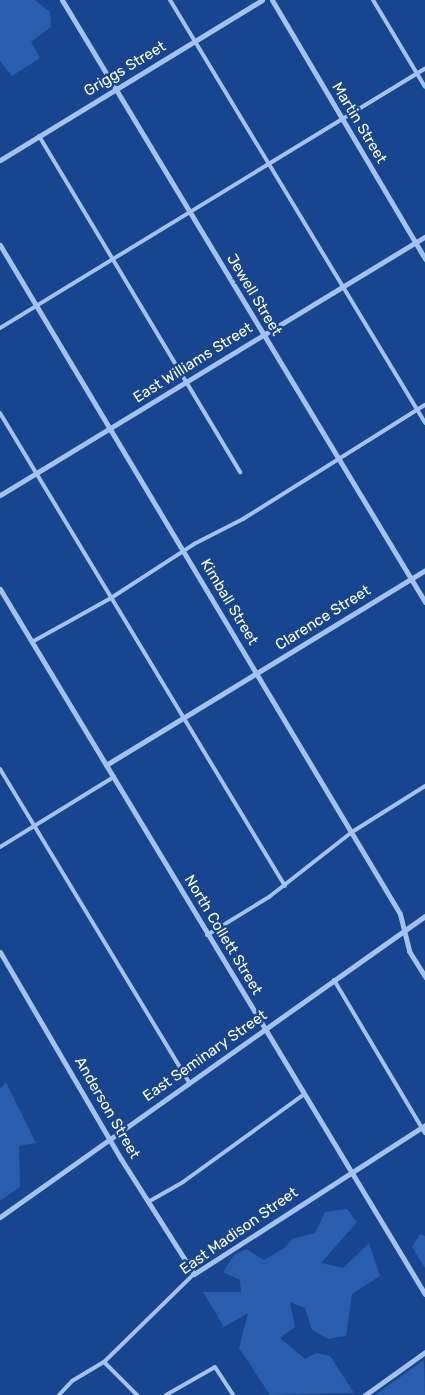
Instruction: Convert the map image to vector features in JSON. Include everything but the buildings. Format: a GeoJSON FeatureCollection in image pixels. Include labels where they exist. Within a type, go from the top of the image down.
{"type":"FeatureCollection","features":[{"type":"Feature","properties":{"kind":"street","name":"Jewell Street"},"geometry":{"type":"LineString","coordinates":[[62,0],[336,459],[425,602]]}},
{"type":"Feature","properties":{"kind":"street","name":"Griggs Street"},"geometry":{"type":"LineString","coordinates":[[0,160],[262,0]]}},
{"type":"Feature","properties":{"kind":"street","name":"Martin Street"},"geometry":{"type":"LineString","coordinates":[[272,0],[425,259]]}},
{"type":"Feature","properties":{"kind":"street","name":"East Williams Street"},"geometry":{"type":"LineString","coordinates":[[0,495],[425,237]]}},
{"type":"Feature","properties":{"kind":"street","name":"Kimball Street"},"geometry":{"type":"LineString","coordinates":[[0,245],[258,673],[400,914],[409,950],[425,977]]}},
{"type":"Feature","properties":{"kind":"street","name":"Clarence Street"},"geometry":{"type":"LineString","coordinates":[[106,765],[425,570]]}},
{"type":"Feature","properties":{"kind":"street","name":"North Collett Street"},"geometry":{"type":"LineString","coordinates":[[0,589],[303,1095],[425,1294]]}},
{"type":"Feature","properties":{"kind":"street","name":"East Seminary Street"},"geometry":{"type":"LineString","coordinates":[[0,1217],[425,916]]}},
{"type":"Feature","properties":{"kind":"street","name":"Anderson Street"},"geometry":{"type":"LineString","coordinates":[[0,952],[112,1138],[148,1202],[194,1274]]}},
{"type":"Feature","properties":{"kind":"street","name":"East Madison Street"},"geometry":{"type":"LineString","coordinates":[[194,1274],[350,1170],[423,1126]]}},
{"type":"Feature","properties":{"kind":"street"},"geometry":{"type":"LineString","coordinates":[[365,1395],[425,1352]]}},
{"type":"Feature","properties":{"kind":"lane"},"geometry":{"type":"LineString","coordinates":[[170,0],[425,423]]}},
{"type":"Feature","properties":{"kind":"lane"},"geometry":{"type":"LineString","coordinates":[[373,0],[425,87]]}},
{"type":"Feature","properties":{"kind":"lane"},"geometry":{"type":"LineString","coordinates":[[0,328],[425,69]]}},
{"type":"Feature","properties":{"kind":"lane"},"geometry":{"type":"LineString","coordinates":[[39,136],[240,472]]}},
{"type":"Feature","properties":{"kind":"lane"},"geometry":{"type":"LineString","coordinates":[[32,642],[111,598],[184,551],[243,518],[425,405]]}},
{"type":"Feature","properties":{"kind":"lane"},"geometry":{"type":"LineString","coordinates":[[0,413],[182,719],[285,886]]}},
{"type":"Feature","properties":{"kind":"lane"},"geometry":{"type":"LineString","coordinates":[[0,769],[160,1029],[189,1082]]}},
{"type":"Feature","properties":{"kind":"lane"},"geometry":{"type":"LineString","coordinates":[[0,847],[114,777]]}},
{"type":"Feature","properties":{"kind":"lane"},"geometry":{"type":"LineString","coordinates":[[208,935],[285,886],[352,832],[425,786]]}},
{"type":"Feature","properties":{"kind":"lane"},"geometry":{"type":"LineString","coordinates":[[334,980],[423,1126],[425,1133]]}},
{"type":"Feature","properties":{"kind":"lane"},"geometry":{"type":"LineString","coordinates":[[148,1202],[183,1182],[303,1095]]}},
{"type":"Feature","properties":{"kind":"lane","name":"East Madison Street"},"geometry":{"type":"LineString","coordinates":[[59,1395],[72,1381],[104,1362],[194,1274]]}},
{"type":"Feature","properties":{"kind":"lane"},"geometry":{"type":"LineString","coordinates":[[104,1362],[137,1395]]}},
{"type":"Feature","properties":{"kind":"lane"},"geometry":{"type":"LineString","coordinates":[[166,1395],[215,1367],[233,1395]]}},
{"type":"Feature","properties":{"kind":"shaded area"},"geometry":{"type":"Polygon","coordinates":[[[0,0],[35,0],[50,12],[51,27],[31,42],[40,58],[12,76],[0,61],[0,0]]]}},
{"type":"Feature","properties":{"kind":"shaded area"},"geometry":{"type":"Polygon","coordinates":[[[6,1082],[36,1143],[19,1146],[20,1187],[0,1201],[0,1089],[6,1082]]]}},
{"type":"Feature","properties":{"kind":"shaded area"},"geometry":{"type":"Polygon","coordinates":[[[347,1209],[357,1222],[321,1263],[343,1268],[369,1243],[380,1276],[352,1294],[346,1336],[328,1339],[312,1330],[305,1308],[290,1302],[295,1327],[280,1338],[305,1359],[316,1353],[330,1356],[354,1393],[270,1395],[239,1348],[248,1313],[224,1327],[203,1292],[241,1292],[240,1280],[223,1272],[234,1255],[246,1249],[264,1260],[284,1248],[292,1239],[315,1233],[325,1212],[347,1209]]]}},
{"type":"Feature","properties":{"kind":"shaded area"},"geometry":{"type":"Polygon","coordinates":[[[420,1234],[425,1236],[425,1268],[412,1247],[420,1234]]]}},
{"type":"Feature","properties":{"kind":"shaded area"},"geometry":{"type":"Polygon","coordinates":[[[424,1360],[425,1395],[375,1395],[424,1360]]]}}]}
